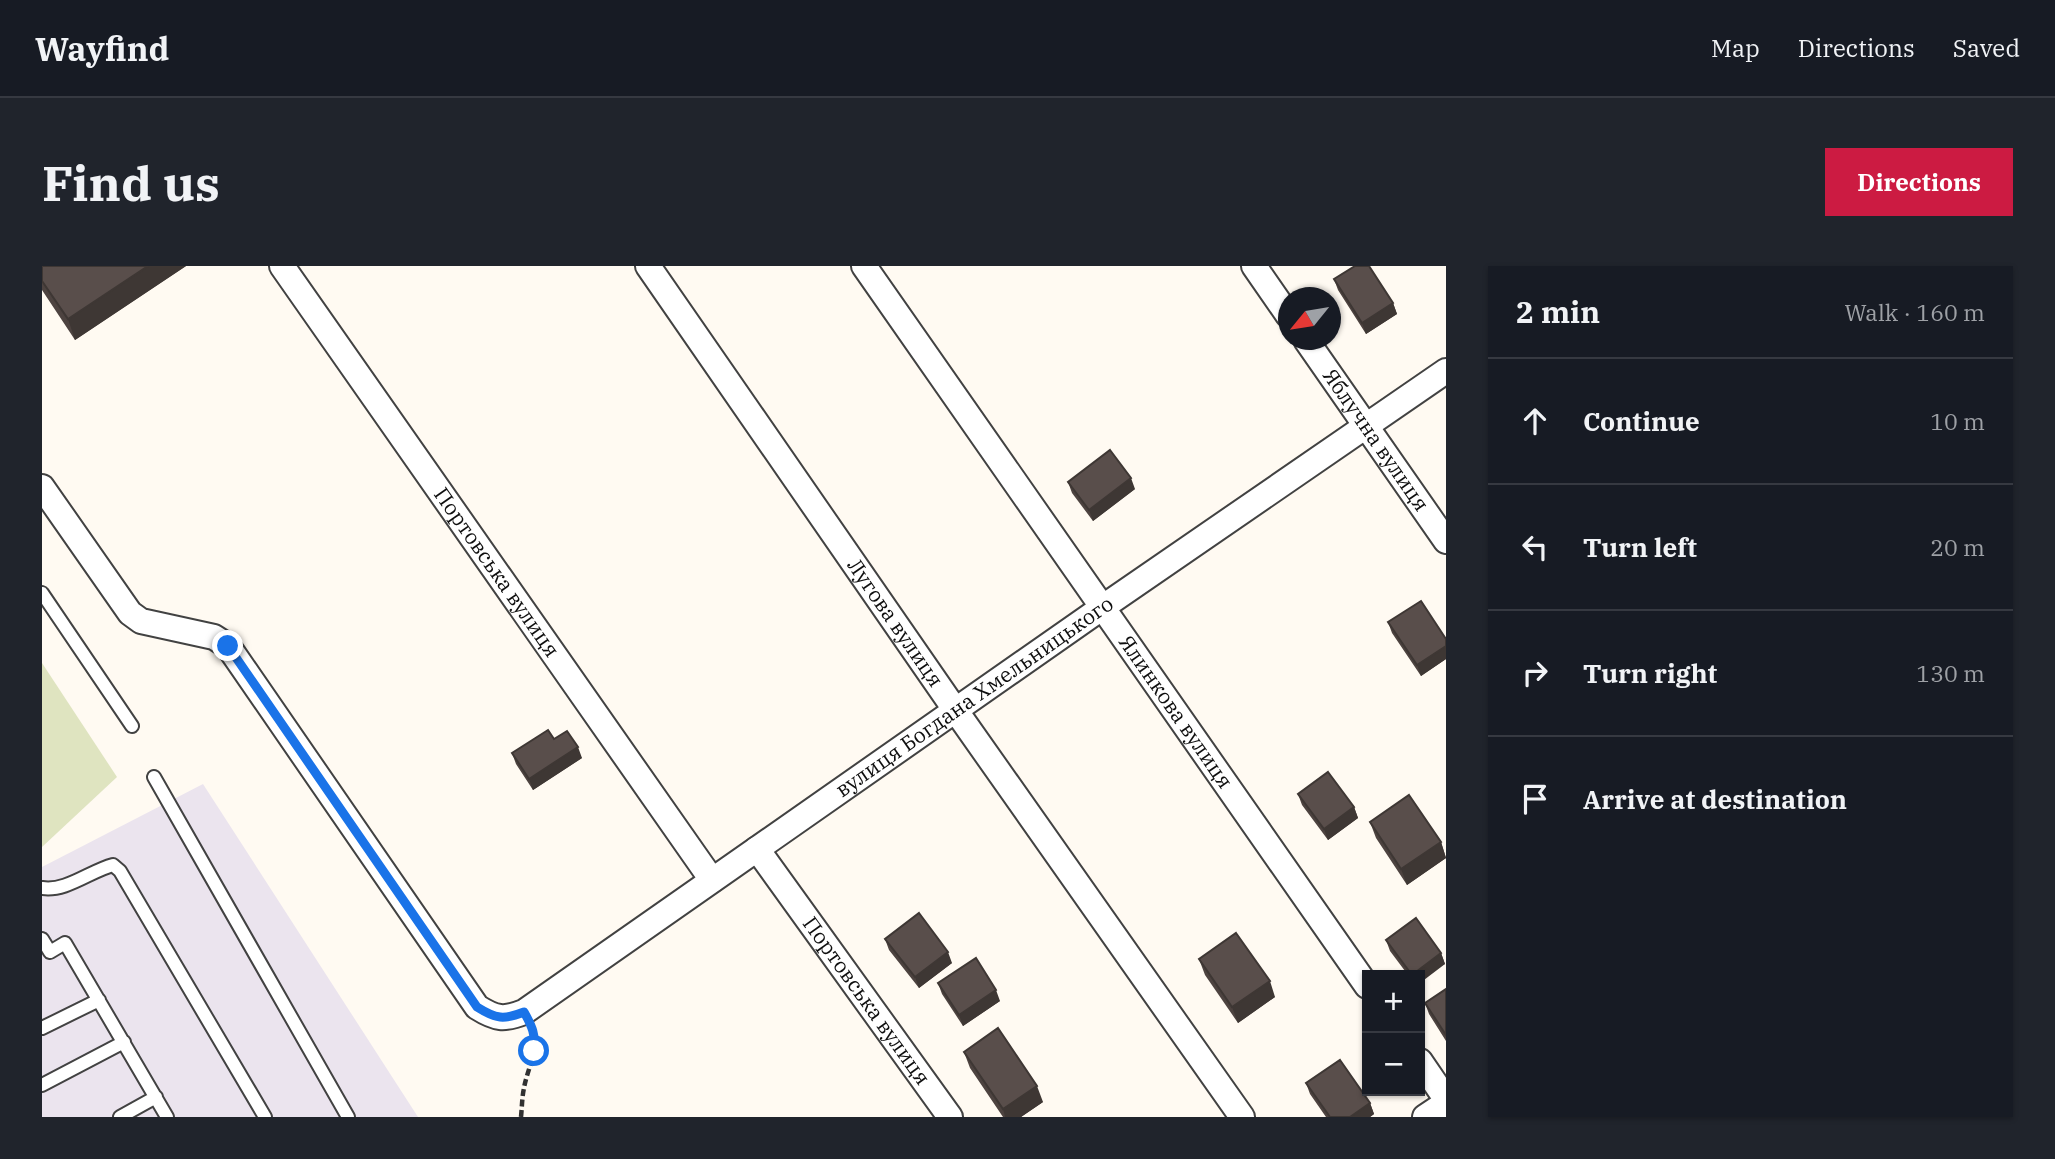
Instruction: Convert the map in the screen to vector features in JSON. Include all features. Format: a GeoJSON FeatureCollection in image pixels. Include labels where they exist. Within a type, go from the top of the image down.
{"type":"FeatureCollection","features":[{"type":"Feature","properties":{"kind":"street","name":"Портовська вулиця"},"geometry":{"type":"LineString","coordinates":[[282,266],[712,880]]}},
{"type":"Feature","properties":{"kind":"street","name":"Лугова вулиця"},"geometry":{"type":"LineString","coordinates":[[648,266],[956,711],[1242,1117]]}},
{"type":"Feature","properties":{"kind":"street","name":"Ялинкова вулиця"},"geometry":{"type":"LineString","coordinates":[[864,266],[1362,978]]}},
{"type":"Feature","properties":{"kind":"street"},"geometry":{"type":"LineString","coordinates":[[1254,266],[1278,300]]}},
{"type":"Feature","properties":{"kind":"street","name":"Яблучна вулиця"},"geometry":{"type":"LineString","coordinates":[[1313,350],[1446,541]]}},
{"type":"Feature","properties":{"kind":"street","name":"вулиця Богдана Хмельницького"},"geometry":{"type":"LineString","coordinates":[[42,487],[130,612],[141,621],[214,637],[228,646],[477,1007],[500,1018],[524,1012],[1446,371]]}},
{"type":"Feature","properties":{"kind":"street","name":"Портовська вулиця"},"geometry":{"type":"LineString","coordinates":[[757,849],[950,1117]]}},
{"type":"Feature","properties":{"kind":"street"},"geometry":{"type":"LineString","coordinates":[[1425,1069],[1446,1101],[1425,1117]]}},
{"type":"Feature","properties":{"kind":"lane"},"geometry":{"type":"LineString","coordinates":[[42,593],[132,726]]}},
{"type":"Feature","properties":{"kind":"lane"},"geometry":{"type":"LineString","coordinates":[[153,777],[348,1117]]}},
{"type":"Feature","properties":{"kind":"lane"},"geometry":{"type":"LineString","coordinates":[[42,888],[63,886],[113,864],[120,871],[265,1117]]}},
{"type":"Feature","properties":{"kind":"lane"},"geometry":{"type":"LineString","coordinates":[[42,939],[46,954],[65,943],[167,1117]]}},
{"type":"Feature","properties":{"kind":"lane"},"geometry":{"type":"LineString","coordinates":[[42,1028],[99,1000]]}},
{"type":"Feature","properties":{"kind":"lane"},"geometry":{"type":"LineString","coordinates":[[42,1086],[124,1042]]}},
{"type":"Feature","properties":{"kind":"lane"},"geometry":{"type":"LineString","coordinates":[[120,1117],[156,1097]]}},
{"type":"Feature","properties":{"kind":"path"},"geometry":{"type":"LineString","coordinates":[[521,1117],[523,1090],[536,1038],[532,1024],[524,1012]]}},
{"type":"Feature","properties":{"kind":"shaded area"},"geometry":{"type":"Polygon","coordinates":[[[203,784],[418,1117],[42,1117],[42,867],[203,784]]]}},
{"type":"Feature","properties":{"kind":"green space"},"geometry":{"type":"Polygon","coordinates":[[[42,663],[117,777],[42,847],[42,663]]]}},
{"type":"Feature","properties":{"kind":"building"},"geometry":{"type":"Polygon","coordinates":[[[42,266],[148,266],[68,319],[42,281],[42,266]]]}},
{"type":"Feature","properties":{"kind":"building"},"geometry":{"type":"Polygon","coordinates":[[[1355,266],[1369,266],[1393,303],[1362,323],[1334,279],[1355,266]]]}},
{"type":"Feature","properties":{"kind":"building"},"geometry":{"type":"Polygon","coordinates":[[[1110,450],[1131,478],[1089,510],[1068,482],[1110,450]]]}},
{"type":"Feature","properties":{"kind":"building"},"geometry":{"type":"Polygon","coordinates":[[[1421,601],[1446,639],[1446,646],[1417,665],[1388,622],[1421,601]]]}},
{"type":"Feature","properties":{"kind":"building"},"geometry":{"type":"Polygon","coordinates":[[[548,730],[554,739],[567,731],[578,747],[529,779],[512,753],[548,730]]]}},
{"type":"Feature","properties":{"kind":"building"},"geometry":{"type":"Polygon","coordinates":[[[1328,772],[1354,807],[1324,829],[1298,794],[1328,772]]]}},
{"type":"Feature","properties":{"kind":"building"},"geometry":{"type":"Polygon","coordinates":[[[1409,795],[1441,842],[1401,869],[1370,822],[1409,795]]]}},
{"type":"Feature","properties":{"kind":"building"},"geometry":{"type":"Polygon","coordinates":[[[919,913],[948,952],[915,977],[885,939],[919,913]]]}},
{"type":"Feature","properties":{"kind":"building"},"geometry":{"type":"Polygon","coordinates":[[[1416,918],[1441,953],[1419,970],[1408,970],[1386,940],[1416,918]]]}},
{"type":"Feature","properties":{"kind":"building"},"geometry":{"type":"Polygon","coordinates":[[[1236,933],[1270,981],[1232,1007],[1199,959],[1236,933]]]}},
{"type":"Feature","properties":{"kind":"building"},"geometry":{"type":"Polygon","coordinates":[[[976,958],[996,990],[959,1015],[938,983],[976,958]]]}},
{"type":"Feature","properties":{"kind":"building"},"geometry":{"type":"Polygon","coordinates":[[[1446,989],[1446,1035],[1425,1003],[1446,989]]]}},
{"type":"Feature","properties":{"kind":"building"},"geometry":{"type":"Polygon","coordinates":[[[998,1028],[1037,1086],[1003,1109],[964,1052],[998,1028]]]}},
{"type":"Feature","properties":{"kind":"building"},"geometry":{"type":"Polygon","coordinates":[[[1340,1060],[1362,1092],[1362,1096],[1370,1103],[1350,1117],[1330,1117],[1306,1083],[1340,1060]]]}},
{"type":"Feature","properties":{"kind":"route"},"geometry":{"type":"LineString","coordinates":[[228,646],[477,1007],[500,1018],[524,1012],[532,1024],[536,1038],[534,1051]]}}]}
